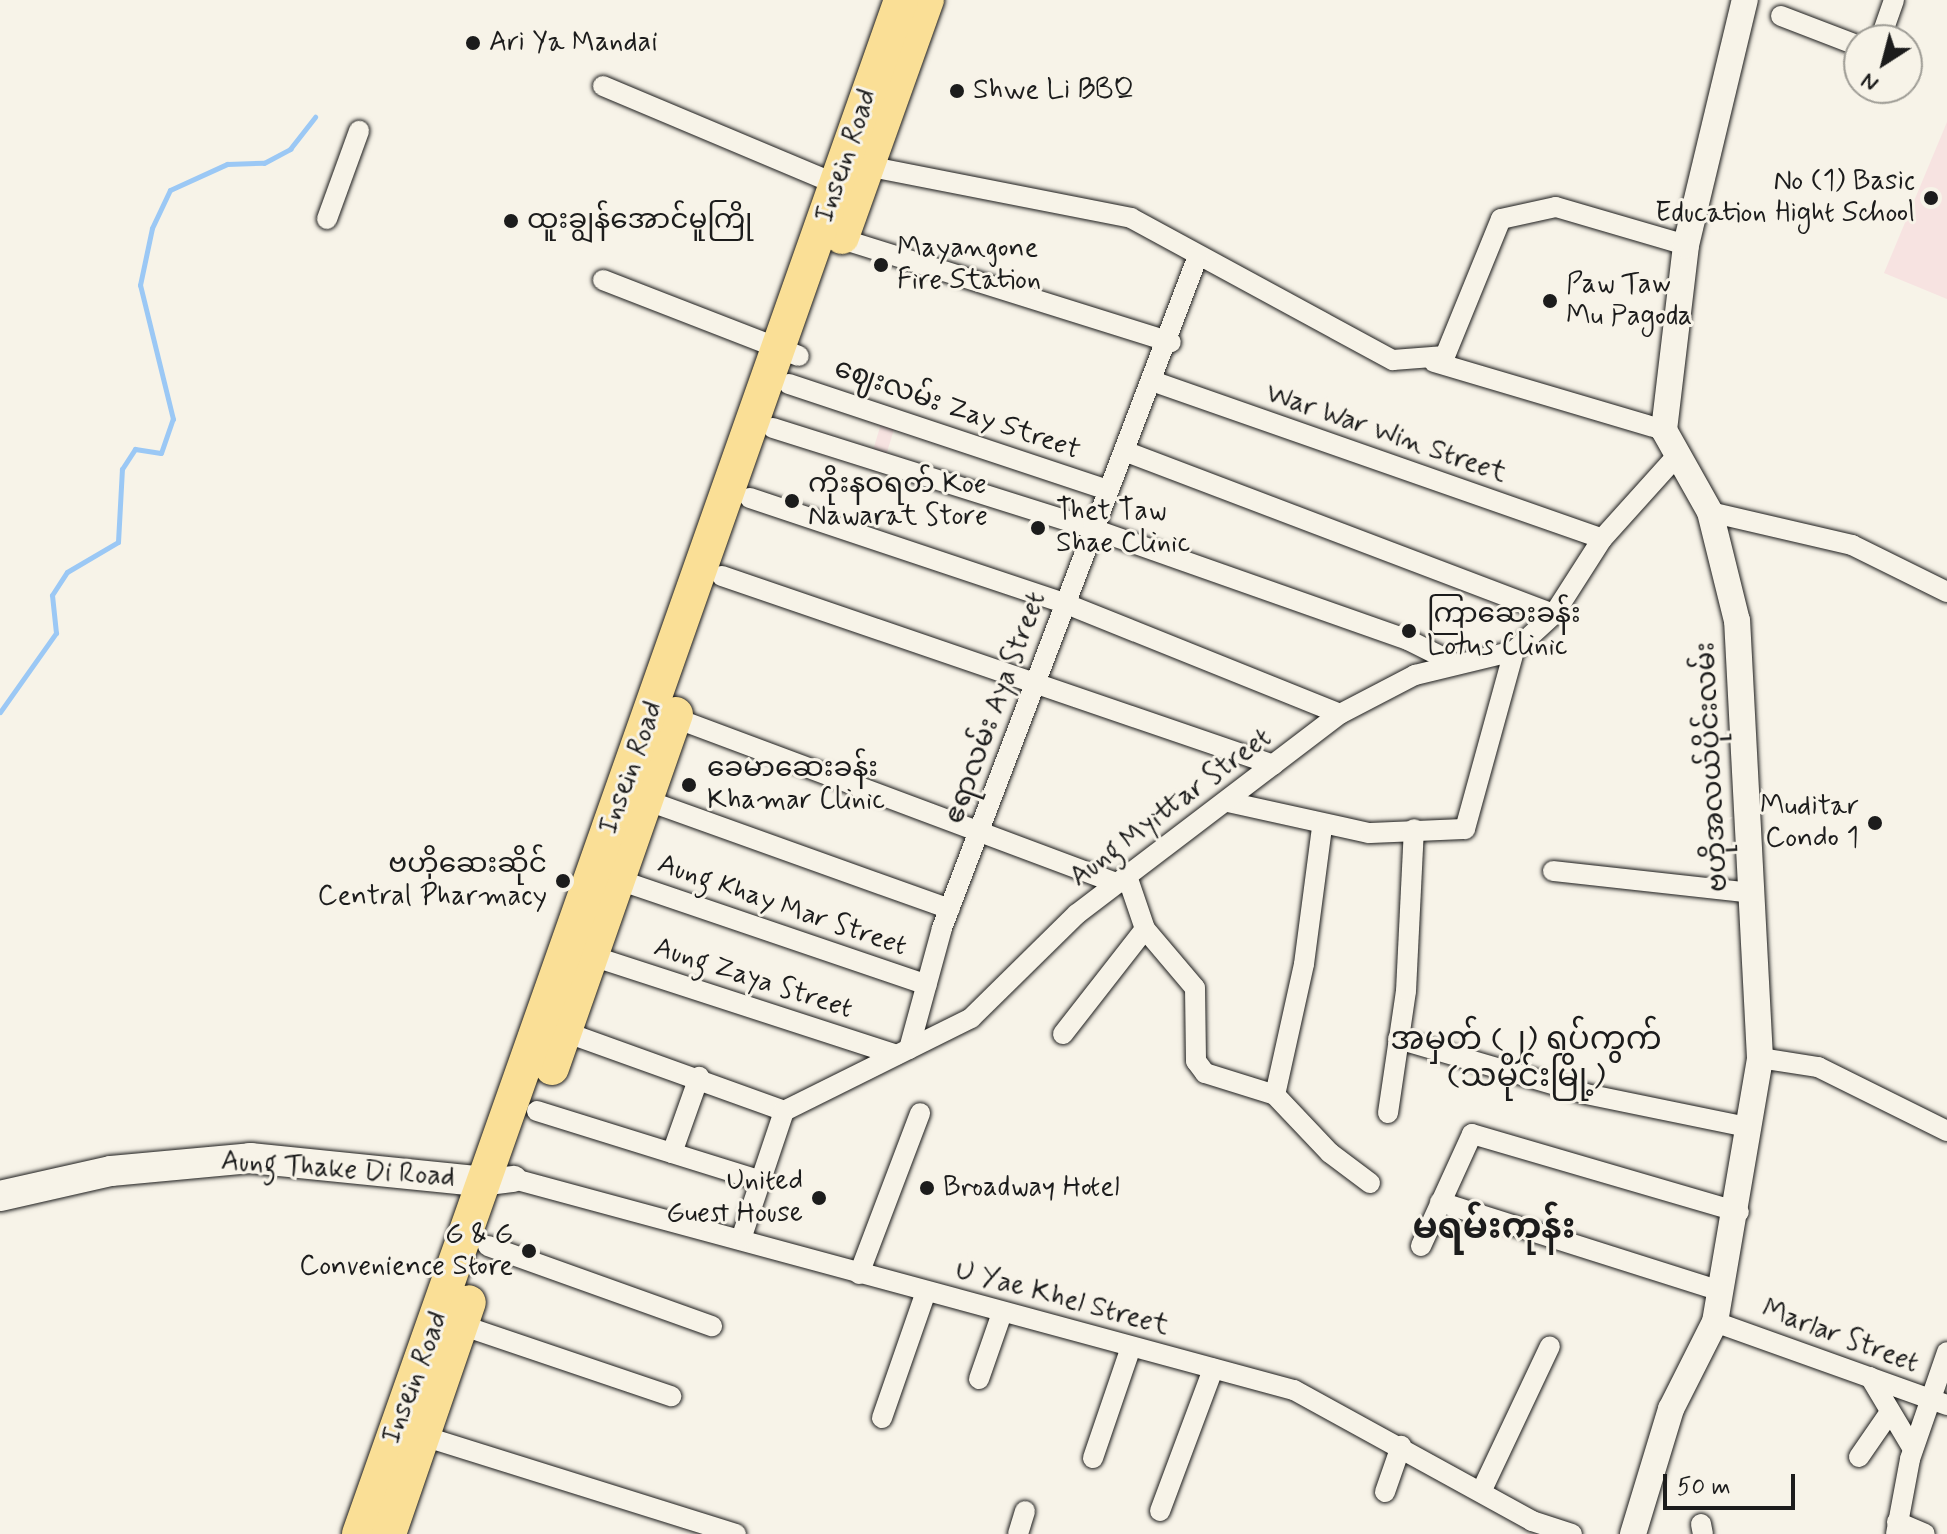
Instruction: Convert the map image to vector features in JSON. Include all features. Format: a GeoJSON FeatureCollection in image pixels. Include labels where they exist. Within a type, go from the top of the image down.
{"type":"FeatureCollection","features":[{"type":"Feature","properties":{"kind":"main road","name":"Insein Road"},"geometry":{"type":"LineString","coordinates":[[831,236],[836,184],[901,0]]}},
{"type":"Feature","properties":{"kind":"main road"},"geometry":{"type":"LineString","coordinates":[[790,363],[831,236],[867,166],[927,0]]}},
{"type":"Feature","properties":{"kind":"main road","name":"Insein Road"},"geometry":{"type":"LineString","coordinates":[[389,1534],[488,1246],[501,1180],[537,1111],[619,880],[635,796],[675,718],[773,428],[790,363]]}},
{"type":"Feature","properties":{"kind":"main road","name":"Insein Road"},"geometry":{"type":"LineString","coordinates":[[359,1534],[501,1180],[790,363]]}},
{"type":"Feature","properties":{"kind":"main road","name":"Aung Thake Di Road"},"geometry":{"type":"LineString","coordinates":[[0,1196],[111,1171],[250,1158],[501,1180]]}},
{"type":"Feature","properties":{"kind":"street","name":"ဗဟိုအလယ်ပိုင်းလမ်း"},"geometry":{"type":"LineString","coordinates":[[1633,1534],[1671,1409],[1715,1322],[1739,1212],[1760,1058],[1737,621],[1710,512],[1675,458],[1664,430],[1686,245],[1745,0]]}},
{"type":"Feature","properties":{"kind":"street"},"geometry":{"type":"LineString","coordinates":[[1886,24],[1894,0]]}},
{"type":"Feature","properties":{"kind":"street"},"geometry":{"type":"LineString","coordinates":[[1781,16],[1843,40]]}},
{"type":"Feature","properties":{"kind":"street"},"geometry":{"type":"LineString","coordinates":[[603,86],[836,184]]}},
{"type":"Feature","properties":{"kind":"street"},"geometry":{"type":"LineString","coordinates":[[327,219],[359,131]]}},
{"type":"Feature","properties":{"kind":"street"},"geometry":{"type":"LineString","coordinates":[[867,166],[1131,218],[1393,360],[1439,359],[1664,430]]}},
{"type":"Feature","properties":{"kind":"street"},"geometry":{"type":"LineString","coordinates":[[1439,359],[1501,219],[1556,207],[1686,245]]}},
{"type":"Feature","properties":{"kind":"street"},"geometry":{"type":"LineString","coordinates":[[831,236],[1171,342]]}},
{"type":"Feature","properties":{"kind":"street","name":"ဧရာလမ်း Aya Street"},"geometry":{"type":"LineString","coordinates":[[903,1052],[950,909],[1033,681],[1107,490],[1171,342],[1198,256]]}},
{"type":"Feature","properties":{"kind":"street","name":"ဈေးလမ်း Zay Street"},"geometry":{"type":"LineString","coordinates":[[603,280],[790,363],[1107,490]]}},
{"type":"Feature","properties":{"kind":"street","name":"War War Win Street"},"geometry":{"type":"LineString","coordinates":[[1152,381],[1602,539]]}},
{"type":"Feature","properties":{"kind":"street"},"geometry":{"type":"LineString","coordinates":[[773,428],[1093,529],[1408,640],[1452,662]]}},
{"type":"Feature","properties":{"kind":"street"},"geometry":{"type":"LineString","coordinates":[[1124,451],[1554,614]]}},
{"type":"Feature","properties":{"kind":"street"},"geometry":{"type":"LineString","coordinates":[[1228,802],[1322,827],[1454,832],[1471,819],[1514,651],[1554,614],[1602,539],[1675,458]]}},
{"type":"Feature","properties":{"kind":"street"},"geometry":{"type":"LineString","coordinates":[[750,498],[1064,603],[1340,714]]}},
{"type":"Feature","properties":{"kind":"street"},"geometry":{"type":"LineString","coordinates":[[1710,512],[1852,545],[1947,592]]}},
{"type":"Feature","properties":{"kind":"street"},"geometry":{"type":"LineString","coordinates":[[722,576],[1274,765]]}},
{"type":"Feature","properties":{"kind":"street","name":"Aung Myittar Street"},"geometry":{"type":"LineString","coordinates":[[784,1111],[971,1018],[1122,880],[1340,714],[1452,662],[1514,651]]}},
{"type":"Feature","properties":{"kind":"street"},"geometry":{"type":"LineString","coordinates":[[675,718],[1122,880],[1145,929],[1195,988],[1196,1061],[1205,1073],[1275,1095],[1330,1153],[1370,1183]]}},
{"type":"Feature","properties":{"kind":"street"},"geometry":{"type":"LineString","coordinates":[[635,796],[950,909]]}},
{"type":"Feature","properties":{"kind":"street"},"geometry":{"type":"LineString","coordinates":[[1275,1095],[1304,964],[1322,827]]}},
{"type":"Feature","properties":{"kind":"street"},"geometry":{"type":"LineString","coordinates":[[1388,1113],[1398,1039],[1414,829]]}},
{"type":"Feature","properties":{"kind":"street"},"geometry":{"type":"LineString","coordinates":[[1553,871],[1753,893]]}},
{"type":"Feature","properties":{"kind":"street","name":"Aung Khay Mar Street"},"geometry":{"type":"LineString","coordinates":[[619,880],[927,985]]}},
{"type":"Feature","properties":{"kind":"street"},"geometry":{"type":"LineString","coordinates":[[1063,1034],[1145,929]]}},
{"type":"Feature","properties":{"kind":"street","name":"Aung Zaya Street"},"geometry":{"type":"LineString","coordinates":[[592,956],[903,1052]]}},
{"type":"Feature","properties":{"kind":"street"},"geometry":{"type":"LineString","coordinates":[[565,1032],[699,1077],[784,1111],[758,1180],[741,1239]]}},
{"type":"Feature","properties":{"kind":"street"},"geometry":{"type":"LineString","coordinates":[[1398,1039],[1586,1094],[1751,1128]]}},
{"type":"Feature","properties":{"kind":"street"},"geometry":{"type":"LineString","coordinates":[[1760,1058],[1818,1067],[1947,1131]]}},
{"type":"Feature","properties":{"kind":"street"},"geometry":{"type":"LineString","coordinates":[[672,1153],[699,1077]]}},
{"type":"Feature","properties":{"kind":"street"},"geometry":{"type":"LineString","coordinates":[[537,1111],[758,1180]]}},
{"type":"Feature","properties":{"kind":"street"},"geometry":{"type":"LineString","coordinates":[[859,1274],[920,1113]]}},
{"type":"Feature","properties":{"kind":"street"},"geometry":{"type":"LineString","coordinates":[[1421,1246],[1472,1134],[1739,1212]]}},
{"type":"Feature","properties":{"kind":"street","name":"U Yae Khel Street"},"geometry":{"type":"LineString","coordinates":[[501,1180],[741,1239],[859,1274],[1294,1390],[1481,1492],[1572,1534]]}},
{"type":"Feature","properties":{"kind":"street"},"geometry":{"type":"LineString","coordinates":[[1440,1202],[1721,1291]]}},
{"type":"Feature","properties":{"kind":"street"},"geometry":{"type":"LineString","coordinates":[[488,1246],[712,1326]]}},
{"type":"Feature","properties":{"kind":"street"},"geometry":{"type":"LineString","coordinates":[[882,1418],[926,1292]]}},
{"type":"Feature","properties":{"kind":"street"},"geometry":{"type":"LineString","coordinates":[[979,1379],[1002,1313]]}},
{"type":"Feature","properties":{"kind":"street","name":"Marlar Street"},"geometry":{"type":"LineString","coordinates":[[1715,1322],[1939,1402]]}},
{"type":"Feature","properties":{"kind":"street"},"geometry":{"type":"LineString","coordinates":[[461,1325],[671,1396]]}},
{"type":"Feature","properties":{"kind":"street"},"geometry":{"type":"LineString","coordinates":[[1481,1492],[1550,1346]]}},
{"type":"Feature","properties":{"kind":"street"},"geometry":{"type":"LineString","coordinates":[[1093,1458],[1131,1347]]}},
{"type":"Feature","properties":{"kind":"street"},"geometry":{"type":"LineString","coordinates":[[1925,1534],[1896,1528],[1913,1449],[1939,1402],[1947,1352]]}},
{"type":"Feature","properties":{"kind":"street"},"geometry":{"type":"LineString","coordinates":[[1160,1511],[1213,1369]]}},
{"type":"Feature","properties":{"kind":"street"},"geometry":{"type":"LineString","coordinates":[[1870,1377],[1913,1449]]}},
{"type":"Feature","properties":{"kind":"street"},"geometry":{"type":"LineString","coordinates":[[1859,1457],[1890,1412]]}},
{"type":"Feature","properties":{"kind":"street"},"geometry":{"type":"LineString","coordinates":[[423,1436],[736,1534]]}},
{"type":"Feature","properties":{"kind":"street"},"geometry":{"type":"LineString","coordinates":[[1385,1492],[1401,1446]]}},
{"type":"Feature","properties":{"kind":"street"},"geometry":{"type":"LineString","coordinates":[[1018,1534],[1025,1511]]}},
{"type":"Feature","properties":{"kind":"shaded area","name":"No (1) Basic Education Hight School"},"geometry":{"type":"Polygon","coordinates":[[[1947,122],[1947,299],[1884,273],[1947,122]]]}},
{"type":"Feature","properties":{"kind":"shaded area"},"geometry":{"type":"Polygon","coordinates":[[[881,424],[894,428],[886,454],[873,450],[881,424]]]}},
{"type":"Feature","properties":{"kind":"waterway"},"geometry":{"type":"LineString","coordinates":[[0,712],[56,633],[52,595],[67,572],[118,542],[122,469],[135,449],[161,453],[173,419],[140,285],[152,228],[170,190],[227,164],[264,163],[290,149],[315,117]]}},
{"type":"Feature","properties":{"kind":"place","name":"Ari Ya Mandai"},"geometry":{"type":"Point","coordinates":[473,43]}},
{"type":"Feature","properties":{"kind":"place","name":"Shwe Li BBQ"},"geometry":{"type":"Point","coordinates":[957,91]}},
{"type":"Feature","properties":{"kind":"place","name":"No (1) Basic Education Hight School"},"geometry":{"type":"Point","coordinates":[1931,198]}},
{"type":"Feature","properties":{"kind":"place","name":"ထူးချွန်အောင်မူကြို"},"geometry":{"type":"Point","coordinates":[511,221]}},
{"type":"Feature","properties":{"kind":"place","name":"Mayangone Fire Station"},"geometry":{"type":"Point","coordinates":[881,265]}},
{"type":"Feature","properties":{"kind":"place","name":"Paw Taw Mu Pagoda"},"geometry":{"type":"Point","coordinates":[1550,301]}},
{"type":"Feature","properties":{"kind":"place","name":"ကိုးနဝရတ် Koe Nawarat Store"},"geometry":{"type":"Point","coordinates":[792,501]}},
{"type":"Feature","properties":{"kind":"place","name":"Thet Taw Shae Clinic"},"geometry":{"type":"Point","coordinates":[1038,528]}},
{"type":"Feature","properties":{"kind":"place","name":"ကြာဆေးခန်း Lotus Clinic"},"geometry":{"type":"Point","coordinates":[1409,631]}},
{"type":"Feature","properties":{"kind":"place","name":"ခေမာဆေးခန်း Khamar Clinic"},"geometry":{"type":"Point","coordinates":[689,785]}},
{"type":"Feature","properties":{"kind":"place","name":"Muditar Condo 1"},"geometry":{"type":"Point","coordinates":[1875,823]}},
{"type":"Feature","properties":{"kind":"place","name":"ဗဟိုဆေးဆိုင် Central Pharmacy"},"geometry":{"type":"Point","coordinates":[563,881]}},
{"type":"Feature","properties":{"kind":"place","name":"Broadway Hotel"},"geometry":{"type":"Point","coordinates":[927,1188]}},
{"type":"Feature","properties":{"kind":"place","name":"United Guest House"},"geometry":{"type":"Point","coordinates":[819,1198]}},
{"type":"Feature","properties":{"kind":"place","name":"G & G Convenience Store"},"geometry":{"type":"Point","coordinates":[529,1251]}},
{"type":"Feature","properties":{"kind":"district","name":"အမှတ် (၂) ရပ်ကွက် (သမိုင်းမြို့)"},"geometry":{"type":"Point","coordinates":[1526,1060]}},
{"type":"Feature","properties":{"kind":"district","name":"မရမ်းကုန်း"},"geometry":{"type":"Point","coordinates":[1494,1229]}}]}
